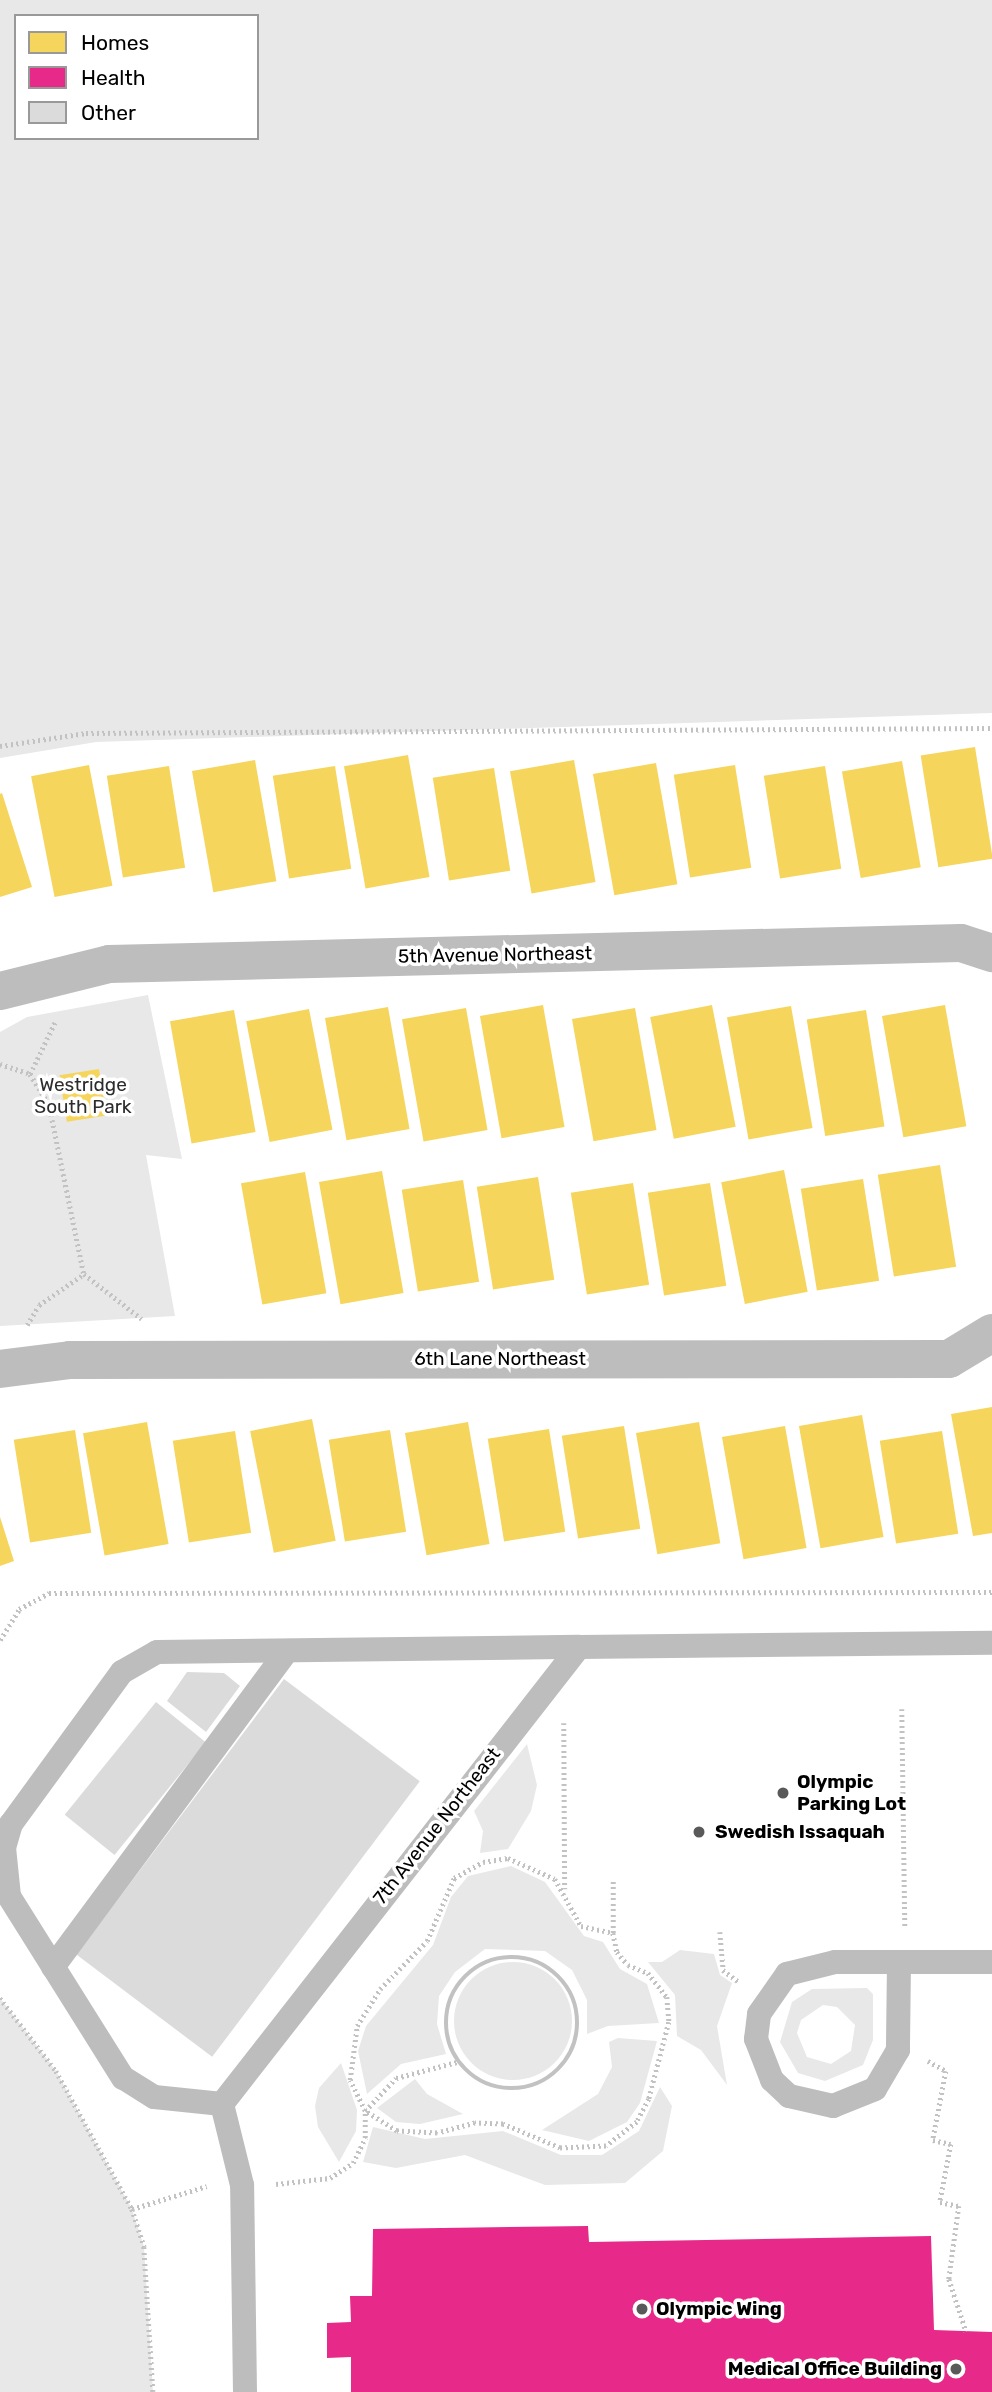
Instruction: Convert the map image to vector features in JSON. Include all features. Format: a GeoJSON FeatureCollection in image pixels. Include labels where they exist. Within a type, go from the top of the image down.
{"type":"FeatureCollection","features":[{"type":"Feature","properties":{"kind":"street","name":"5th Avenue Northeast"},"geometry":{"type":"LineString","coordinates":[[0,991],[109,964],[961,943],[992,953]]}},
{"type":"Feature","properties":{"kind":"street","name":"6th Lane Northeast"},"geometry":{"type":"LineString","coordinates":[[0,1369],[70,1360],[949,1359],[992,1333]]}},
{"type":"Feature","properties":{"kind":"lane"},"geometry":{"type":"LineString","coordinates":[[245,2392],[242,2185],[222,2104],[137,2091],[53,1967],[9,1896],[4,1848],[11,1824],[122,1672],[157,1651],[992,1643]]}},
{"type":"Feature","properties":{"kind":"lane","name":"7th Avenue Northeast"},"geometry":{"type":"LineString","coordinates":[[222,2104],[579,1647]]}},
{"type":"Feature","properties":{"kind":"lane"},"geometry":{"type":"LineString","coordinates":[[53,1967],[286,1651]]}},
{"type":"Feature","properties":{"kind":"lane"},"geometry":{"type":"LineString","coordinates":[[899,1962],[898,2050],[875,2089],[855,2101],[822,2105],[789,2096],[772,2080],[755,2039],[759,2014],[787,1974],[810,1964],[899,1962],[992,1962]]}},
{"type":"Feature","properties":{"kind":"path"},"geometry":{"type":"LineString","coordinates":[[0,746],[86,733],[992,728]]}},
{"type":"Feature","properties":{"kind":"path"},"geometry":{"type":"LineString","coordinates":[[30,1074],[59,1013]]}},
{"type":"Feature","properties":{"kind":"path"},"geometry":{"type":"LineString","coordinates":[[0,1063],[30,1074],[49,1104],[84,1274],[147,1324]]}},
{"type":"Feature","properties":{"kind":"path"},"geometry":{"type":"LineString","coordinates":[[26,1326],[38,1305],[84,1274]]}},
{"type":"Feature","properties":{"kind":"path"},"geometry":{"type":"LineString","coordinates":[[0,1640],[19,1609],[49,1593],[992,1592]]}},
{"type":"Feature","properties":{"kind":"path"},"geometry":{"type":"LineString","coordinates":[[902,1709],[905,1930]]}},
{"type":"Feature","properties":{"kind":"path"},"geometry":{"type":"LineString","coordinates":[[564,1711],[565,1890],[581,1926],[613,1933]]}},
{"type":"Feature","properties":{"kind":"path"},"geometry":{"type":"LineString","coordinates":[[132,2209],[188,2188],[330,2178],[353,2163],[365,2138],[365,2111],[351,2080],[356,2026],[380,1989],[427,1941],[454,1878],[483,1862],[508,1858],[543,1870],[565,1890]]}},
{"type":"Feature","properties":{"kind":"path"},"geometry":{"type":"LineString","coordinates":[[365,2111],[397,2131],[437,2133],[475,2123],[503,2124],[583,2151],[622,2137],[649,2099],[669,2022],[663,1990],[648,1972],[628,1965],[613,1933],[613,1880]]}},
{"type":"Feature","properties":{"kind":"path"},"geometry":{"type":"LineString","coordinates":[[720,1932],[723,1970],[740,1983]]}},
{"type":"Feature","properties":{"kind":"path"},"geometry":{"type":"LineString","coordinates":[[523,1957],[561,1978],[573,1997],[578,2033],[551,2076],[533,2086],[502,2088],[472,2077],[458,2062],[447,2042],[449,1997],[479,1964],[523,1957]]}},
{"type":"Feature","properties":{"kind":"path"},"geometry":{"type":"LineString","coordinates":[[0,1998],[56,2071],[132,2209],[144,2247],[153,2392]]}},
{"type":"Feature","properties":{"kind":"path"},"geometry":{"type":"LineString","coordinates":[[925,2059],[946,2071],[933,2140],[951,2144],[940,2202],[959,2206],[949,2279],[966,2331]]}},
{"type":"Feature","properties":{"kind":"path"},"geometry":{"type":"LineString","coordinates":[[365,2111],[396,2078],[458,2062]]}},
{"type":"Feature","properties":{"kind":"green space"},"geometry":{"type":"Polygon","coordinates":[[[0,0],[992,0],[992,713],[96,742],[0,758],[0,0]]]}},
{"type":"Feature","properties":{"kind":"green space","name":"Westridge South Park"},"geometry":{"type":"Polygon","coordinates":[[[148,995],[182,1159],[146,1155],[175,1316],[0,1326],[0,1032],[27,1017],[148,995]]]}},
{"type":"Feature","properties":{"kind":"green space"},"geometry":{"type":"Polygon","coordinates":[[[527,1744],[537,1785],[531,1811],[508,1849],[480,1853],[483,1831],[474,1811],[527,1744]]]}},
{"type":"Feature","properties":{"kind":"green space"},"geometry":{"type":"Polygon","coordinates":[[[511,1866],[545,1882],[584,1936],[603,1942],[620,1969],[647,1984],[659,2023],[608,2026],[587,2034],[587,2000],[572,1970],[545,1951],[485,1949],[455,1972],[439,1996],[437,2024],[446,2054],[401,2064],[367,2094],[358,2051],[366,2026],[433,1945],[451,1897],[468,1876],[511,1866]]]}},
{"type":"Feature","properties":{"kind":"green space"},"geometry":{"type":"Polygon","coordinates":[[[680,1950],[714,1954],[720,1975],[732,1983],[717,2026],[727,2085],[701,2050],[677,2036],[675,1995],[648,1962],[662,1962],[680,1950]]]}},
{"type":"Feature","properties":{"kind":"green space"},"geometry":{"type":"Polygon","coordinates":[[[513,1962],[536,1967],[555,1979],[567,1998],[572,2021],[567,2044],[555,2063],[536,2075],[513,2080],[490,2075],[471,2063],[459,2044],[454,2021],[459,1998],[471,1979],[490,1967],[513,1962]]]}},
{"type":"Feature","properties":{"kind":"green space"},"geometry":{"type":"Polygon","coordinates":[[[867,1988],[873,1994],[873,2040],[863,2065],[825,2081],[798,2073],[780,2042],[792,2002],[812,1989],[867,1988]],[[823,2005],[801,2020],[797,2033],[807,2057],[831,2064],[851,2051],[855,2025],[837,2007],[823,2005]]]}},
{"type":"Feature","properties":{"kind":"green space"},"geometry":{"type":"Polygon","coordinates":[[[0,1998],[56,2071],[132,2209],[144,2247],[153,2392],[0,2392],[0,1998]]]}},
{"type":"Feature","properties":{"kind":"green space"},"geometry":{"type":"Polygon","coordinates":[[[618,2038],[657,2041],[640,2103],[627,2122],[589,2141],[542,2130],[598,2094],[612,2067],[609,2042],[618,2038]]]}},
{"type":"Feature","properties":{"kind":"green space"},"geometry":{"type":"Polygon","coordinates":[[[341,2063],[357,2110],[356,2131],[339,2162],[318,2127],[315,2106],[319,2088],[341,2063]]]}},
{"type":"Feature","properties":{"kind":"green space"},"geometry":{"type":"Polygon","coordinates":[[[415,2079],[427,2094],[463,2114],[420,2124],[396,2122],[377,2108],[415,2079]]]}},
{"type":"Feature","properties":{"kind":"green space"},"geometry":{"type":"Polygon","coordinates":[[[660,2087],[672,2106],[663,2151],[625,2183],[545,2185],[465,2155],[396,2168],[363,2162],[373,2127],[425,2139],[503,2131],[561,2155],[602,2155],[639,2131],[660,2087]]]}},
{"type":"Feature","properties":{"kind":"building: Homes"},"geometry":{"type":"Polygon","coordinates":[[[975,747],[992,859],[938,867],[921,756],[975,747]]]}},
{"type":"Feature","properties":{"kind":"building: Homes"},"geometry":{"type":"Polygon","coordinates":[[[408,755],[430,877],[366,888],[344,766],[408,755]]]}},
{"type":"Feature","properties":{"kind":"building: Homes"},"geometry":{"type":"Polygon","coordinates":[[[255,760],[276,881],[213,892],[192,771],[255,760]]]}},
{"type":"Feature","properties":{"kind":"building: Homes"},"geometry":{"type":"Polygon","coordinates":[[[574,760],[596,882],[532,893],[510,771],[574,760]]]}},
{"type":"Feature","properties":{"kind":"building: Homes"},"geometry":{"type":"Polygon","coordinates":[[[902,761],[921,867],[861,878],[842,772],[902,761]]]}},
{"type":"Feature","properties":{"kind":"building: Homes"},"geometry":{"type":"Polygon","coordinates":[[[656,763],[677,884],[614,895],[593,774],[656,763]]]}},
{"type":"Feature","properties":{"kind":"building: Homes"},"geometry":{"type":"Polygon","coordinates":[[[89,765],[112,886],[55,897],[31,776],[89,765]]]}},
{"type":"Feature","properties":{"kind":"building: Homes"},"geometry":{"type":"Polygon","coordinates":[[[735,765],[751,868],[690,877],[674,775],[735,765]]]}},
{"type":"Feature","properties":{"kind":"building: Homes"},"geometry":{"type":"Polygon","coordinates":[[[169,766],[185,868],[123,878],[107,776],[169,766]]]}},
{"type":"Feature","properties":{"kind":"building: Homes"},"geometry":{"type":"Polygon","coordinates":[[[335,766],[351,869],[289,879],[273,776],[335,766]]]}},
{"type":"Feature","properties":{"kind":"building: Homes"},"geometry":{"type":"Polygon","coordinates":[[[825,766],[841,869],[780,878],[764,776],[825,766]]]}},
{"type":"Feature","properties":{"kind":"building: Homes"},"geometry":{"type":"Polygon","coordinates":[[[494,768],[510,871],[449,880],[433,778],[494,768]]]}},
{"type":"Feature","properties":{"kind":"building: Homes"},"geometry":{"type":"Polygon","coordinates":[[[2,793],[32,887],[0,897],[0,794],[2,793]]]}},
{"type":"Feature","properties":{"kind":"building: Homes"},"geometry":{"type":"Polygon","coordinates":[[[543,1005],[565,1127],[502,1138],[480,1016],[543,1005]]]}},
{"type":"Feature","properties":{"kind":"building: Homes"},"geometry":{"type":"Polygon","coordinates":[[[712,1005],[736,1127],[674,1139],[650,1017],[712,1005]]]}},
{"type":"Feature","properties":{"kind":"building: Homes"},"geometry":{"type":"Polygon","coordinates":[[[945,1005],[966,1126],[903,1137],[882,1016],[945,1005]]]}},
{"type":"Feature","properties":{"kind":"building: Homes"},"geometry":{"type":"Polygon","coordinates":[[[791,1006],[813,1128],[749,1139],[727,1017],[791,1006]]]}},
{"type":"Feature","properties":{"kind":"building: Homes"},"geometry":{"type":"Polygon","coordinates":[[[388,1007],[410,1129],[347,1140],[325,1018],[388,1007]]]}},
{"type":"Feature","properties":{"kind":"building: Homes"},"geometry":{"type":"Polygon","coordinates":[[[466,1008],[488,1130],[424,1141],[402,1019],[466,1008]]]}},
{"type":"Feature","properties":{"kind":"building: Homes"},"geometry":{"type":"Polygon","coordinates":[[[635,1008],[657,1130],[594,1141],[572,1019],[635,1008]]]}},
{"type":"Feature","properties":{"kind":"building: Homes"},"geometry":{"type":"Polygon","coordinates":[[[309,1009],[332,1130],[270,1142],[246,1021],[309,1009]]]}},
{"type":"Feature","properties":{"kind":"building: Homes"},"geometry":{"type":"Polygon","coordinates":[[[234,1010],[256,1132],[192,1143],[170,1021],[234,1010]]]}},
{"type":"Feature","properties":{"kind":"building: Homes"},"geometry":{"type":"Polygon","coordinates":[[[866,1010],[884,1127],[825,1136],[807,1019],[866,1010]]]}},
{"type":"Feature","properties":{"kind":"building: Homes"},"geometry":{"type":"Polygon","coordinates":[[[99,1069],[106,1115],[67,1122],[59,1075],[99,1069]]]}},
{"type":"Feature","properties":{"kind":"building: Homes"},"geometry":{"type":"Polygon","coordinates":[[[940,1165],[956,1267],[894,1277],[878,1175],[940,1165]]]}},
{"type":"Feature","properties":{"kind":"building: Homes"},"geometry":{"type":"Polygon","coordinates":[[[784,1170],[808,1292],[745,1304],[721,1182],[784,1170]]]}},
{"type":"Feature","properties":{"kind":"building: Homes"},"geometry":{"type":"Polygon","coordinates":[[[382,1171],[404,1293],[341,1304],[319,1182],[382,1171]]]}},
{"type":"Feature","properties":{"kind":"building: Homes"},"geometry":{"type":"Polygon","coordinates":[[[305,1172],[326,1293],[262,1304],[241,1183],[305,1172]]]}},
{"type":"Feature","properties":{"kind":"building: Homes"},"geometry":{"type":"Polygon","coordinates":[[[538,1177],[554,1280],[493,1289],[477,1187],[538,1177]]]}},
{"type":"Feature","properties":{"kind":"building: Homes"},"geometry":{"type":"Polygon","coordinates":[[[863,1179],[879,1281],[817,1291],[801,1189],[863,1179]]]}},
{"type":"Feature","properties":{"kind":"building: Homes"},"geometry":{"type":"Polygon","coordinates":[[[463,1180],[479,1282],[418,1291],[402,1190],[463,1180]]]}},
{"type":"Feature","properties":{"kind":"building: Homes"},"geometry":{"type":"Polygon","coordinates":[[[633,1183],[649,1285],[587,1295],[571,1193],[633,1183]]]}},
{"type":"Feature","properties":{"kind":"building: Homes"},"geometry":{"type":"Polygon","coordinates":[[[710,1183],[726,1286],[664,1296],[648,1193],[710,1183]]]}},
{"type":"Feature","properties":{"kind":"building: Homes"},"geometry":{"type":"Polygon","coordinates":[[[992,1407],[992,1533],[973,1536],[951,1414],[992,1407]]]}},
{"type":"Feature","properties":{"kind":"building: Homes"},"geometry":{"type":"Polygon","coordinates":[[[862,1415],[884,1537],[821,1548],[799,1426],[862,1415]]]}},
{"type":"Feature","properties":{"kind":"building: Homes"},"geometry":{"type":"Polygon","coordinates":[[[312,1419],[336,1541],[274,1553],[250,1431],[312,1419]]]}},
{"type":"Feature","properties":{"kind":"building: Homes"},"geometry":{"type":"Polygon","coordinates":[[[147,1422],[169,1544],[105,1555],[83,1433],[147,1422]]]}},
{"type":"Feature","properties":{"kind":"building: Homes"},"geometry":{"type":"Polygon","coordinates":[[[468,1422],[490,1544],[427,1555],[405,1433],[468,1422]]]}},
{"type":"Feature","properties":{"kind":"building: Homes"},"geometry":{"type":"Polygon","coordinates":[[[699,1422],[720,1543],[657,1554],[636,1433],[699,1422]]]}},
{"type":"Feature","properties":{"kind":"building: Homes"},"geometry":{"type":"Polygon","coordinates":[[[624,1426],[640,1529],[578,1539],[562,1436],[624,1426]]]}},
{"type":"Feature","properties":{"kind":"building: Homes"},"geometry":{"type":"Polygon","coordinates":[[[785,1426],[807,1548],[744,1559],[722,1437],[785,1426]]]}},
{"type":"Feature","properties":{"kind":"building: Homes"},"geometry":{"type":"Polygon","coordinates":[[[549,1429],[565,1532],[504,1541],[488,1439],[549,1429]]]}},
{"type":"Feature","properties":{"kind":"building: Homes"},"geometry":{"type":"Polygon","coordinates":[[[75,1430],[91,1533],[30,1542],[14,1440],[75,1430]]]}},
{"type":"Feature","properties":{"kind":"building: Homes"},"geometry":{"type":"Polygon","coordinates":[[[390,1430],[406,1532],[345,1541],[329,1440],[390,1430]]]}},
{"type":"Feature","properties":{"kind":"building: Homes"},"geometry":{"type":"Polygon","coordinates":[[[235,1431],[251,1533],[189,1543],[173,1441],[235,1431]]]}},
{"type":"Feature","properties":{"kind":"building: Homes"},"geometry":{"type":"Polygon","coordinates":[[[942,1431],[958,1534],[896,1544],[880,1441],[942,1431]]]}},
{"type":"Feature","properties":{"kind":"building: Homes"},"geometry":{"type":"Polygon","coordinates":[[[0,1517],[14,1561],[0,1566],[0,1517]]]}},
{"type":"Feature","properties":{"kind":"building: Health","name":"Olympic Wing"},"geometry":{"type":"Polygon","coordinates":[[[588,2226],[589,2242],[931,2236],[934,2330],[992,2332],[992,2392],[351,2392],[351,2357],[327,2358],[327,2323],[351,2322],[350,2296],[372,2296],[373,2229],[588,2226]]]}},
{"type":"Feature","properties":{"kind":"building: Other"},"geometry":{"type":"Polygon","coordinates":[[[187,1672],[224,1673],[240,1686],[206,1732],[167,1701],[187,1672]]]}},
{"type":"Feature","properties":{"kind":"building: Other"},"geometry":{"type":"Polygon","coordinates":[[[284,1679],[420,1781],[212,2057],[76,1955],[284,1679]]]}},
{"type":"Feature","properties":{"kind":"building: Other"},"geometry":{"type":"Polygon","coordinates":[[[156,1702],[206,1742],[114,1855],[65,1815],[156,1702]]]}},
{"type":"Feature","properties":{"kind":"place","name":"Olympic Parking Lot"},"geometry":{"type":"Point","coordinates":[783,1793]}},
{"type":"Feature","properties":{"kind":"place","name":"Swedish Issaquah"},"geometry":{"type":"Point","coordinates":[699,1832]}},
{"type":"Feature","properties":{"kind":"place","name":"Olympic Wing"},"geometry":{"type":"Point","coordinates":[642,2309]}},
{"type":"Feature","properties":{"kind":"place","name":"Medical Office Building"},"geometry":{"type":"Point","coordinates":[956,2369]}}]}
